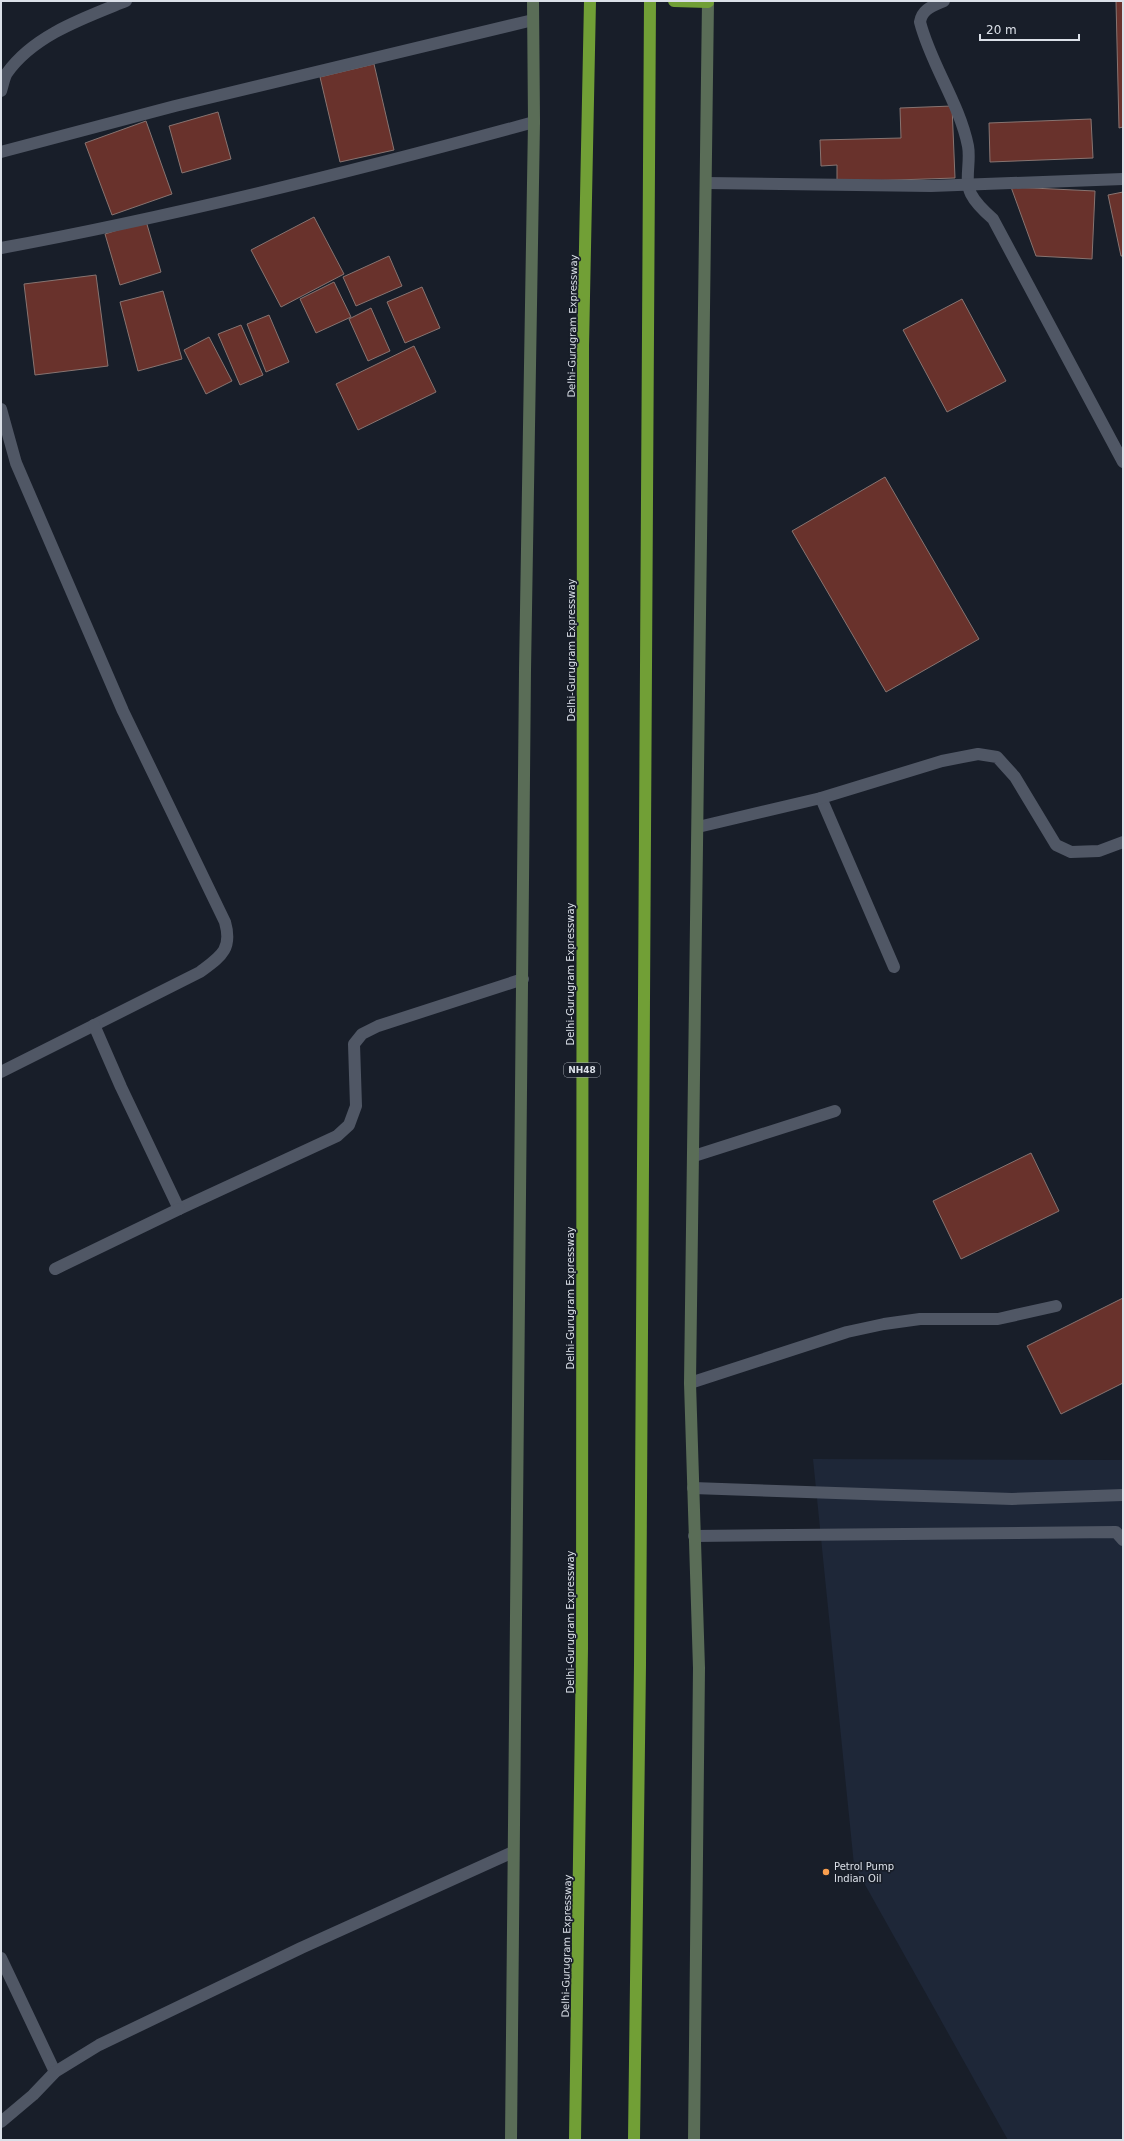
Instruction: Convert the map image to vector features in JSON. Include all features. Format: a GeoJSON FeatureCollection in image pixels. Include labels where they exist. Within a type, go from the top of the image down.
{"type":"FeatureCollection","features":[{"type":"Feature","properties":{"kind":"highway","name":"Delhi-Gurugram Expressway"},"geometry":{"type":"LineString","coordinates":[[575,2140],[582,1648],[583,346],[590,1]]}},
{"type":"Feature","properties":{"kind":"highway"},"geometry":{"type":"LineString","coordinates":[[634,2140],[640,1665],[650,1]]}},
{"type":"Feature","properties":{"kind":"highway"},"geometry":{"type":"LineString","coordinates":[[674,1],[708,2]]}},
{"type":"Feature","properties":{"kind":"main road"},"geometry":{"type":"LineString","coordinates":[[512,2140],[513,1852],[534,122],[533,1]]}},
{"type":"Feature","properties":{"kind":"main road"},"geometry":{"type":"LineString","coordinates":[[694,2140],[699,1668],[690,1383],[708,2]]}},
{"type":"Feature","properties":{"kind":"street"},"geometry":{"type":"LineString","coordinates":[[1,91],[6,74],[27,52],[65,28],[126,1]]}},
{"type":"Feature","properties":{"kind":"street"},"geometry":{"type":"LineString","coordinates":[[944,1],[928,8],[921,16],[920,22],[964,131],[969,154],[968,184],[977,203],[993,219],[1123,462]]}},
{"type":"Feature","properties":{"kind":"street"},"geometry":{"type":"LineString","coordinates":[[1,152],[175,106],[533,20]]}},
{"type":"Feature","properties":{"kind":"street"},"geometry":{"type":"LineString","coordinates":[[1,248],[92,231],[229,200],[534,122]]}},
{"type":"Feature","properties":{"kind":"street"},"geometry":{"type":"LineString","coordinates":[[706,183],[931,186],[1123,179]]}},
{"type":"Feature","properties":{"kind":"street"},"geometry":{"type":"LineString","coordinates":[[1,409],[16,463],[42,526],[123,711],[225,922],[227,930],[226,949],[219,958],[204,968],[1,1072]]}},
{"type":"Feature","properties":{"kind":"street"},"geometry":{"type":"LineString","coordinates":[[698,827],[821,798],[942,761],[978,754],[997,757],[1016,777],[1056,845],[1070,852],[1099,851],[1123,842]]}},
{"type":"Feature","properties":{"kind":"street"},"geometry":{"type":"LineString","coordinates":[[821,798],[894,967]]}},
{"type":"Feature","properties":{"kind":"street"},"geometry":{"type":"LineString","coordinates":[[55,1269],[179,1208],[337,1136],[349,1125],[356,1106],[354,1044],[362,1034],[378,1026],[523,979]]}},
{"type":"Feature","properties":{"kind":"street"},"geometry":{"type":"LineString","coordinates":[[94,1025],[121,1087],[179,1208]]}},
{"type":"Feature","properties":{"kind":"street"},"geometry":{"type":"LineString","coordinates":[[694,1156],[835,1111]]}},
{"type":"Feature","properties":{"kind":"street"},"geometry":{"type":"LineString","coordinates":[[690,1383],[847,1332],[884,1324],[920,1319],[998,1320],[1056,1306]]}},
{"type":"Feature","properties":{"kind":"street"},"geometry":{"type":"LineString","coordinates":[[693,1488],[1012,1499],[1123,1495]]}},
{"type":"Feature","properties":{"kind":"street"},"geometry":{"type":"LineString","coordinates":[[694,1536],[1120,1534]]}},
{"type":"Feature","properties":{"kind":"street"},"geometry":{"type":"LineString","coordinates":[[1,2122],[33,2095],[55,2072],[99,2045],[294,1951],[513,1852]]}},
{"type":"Feature","properties":{"kind":"street"},"geometry":{"type":"LineString","coordinates":[[1,1958],[55,2072]]}},
{"type":"Feature","properties":{"kind":"shaded area"},"geometry":{"type":"Polygon","coordinates":[[[813,1459],[1123,1460],[1123,2140],[1008,2140],[854,1865],[813,1459]]]}},
{"type":"Feature","properties":{"kind":"building"},"geometry":{"type":"Polygon","coordinates":[[[1116,1],[1123,1],[1123,127],[1119,128],[1116,1]]]}},
{"type":"Feature","properties":{"kind":"building"},"geometry":{"type":"Polygon","coordinates":[[[374,64],[394,150],[340,162],[320,77],[374,64]]]}},
{"type":"Feature","properties":{"kind":"building"},"geometry":{"type":"Polygon","coordinates":[[[952,106],[955,178],[837,182],[837,165],[821,166],[820,140],[901,138],[900,108],[952,106]]]}},
{"type":"Feature","properties":{"kind":"building"},"geometry":{"type":"Polygon","coordinates":[[[218,112],[231,159],[182,173],[169,126],[218,112]]]}},
{"type":"Feature","properties":{"kind":"building"},"geometry":{"type":"Polygon","coordinates":[[[1091,119],[1093,158],[990,162],[989,123],[1091,119]]]}},
{"type":"Feature","properties":{"kind":"building"},"geometry":{"type":"Polygon","coordinates":[[[146,121],[172,194],[112,215],[85,143],[146,121]]]}},
{"type":"Feature","properties":{"kind":"building"},"geometry":{"type":"Polygon","coordinates":[[[1011,187],[1095,191],[1092,259],[1036,256],[1011,187]]]}},
{"type":"Feature","properties":{"kind":"building"},"geometry":{"type":"Polygon","coordinates":[[[1123,192],[1123,256],[1121,256],[1108,195],[1123,192]]]}},
{"type":"Feature","properties":{"kind":"building"},"geometry":{"type":"Polygon","coordinates":[[[314,217],[344,274],[281,307],[251,250],[314,217]]]}},
{"type":"Feature","properties":{"kind":"building"},"geometry":{"type":"Polygon","coordinates":[[[146,221],[161,272],[120,285],[105,234],[146,221]]]}},
{"type":"Feature","properties":{"kind":"building"},"geometry":{"type":"Polygon","coordinates":[[[389,256],[402,286],[356,306],[343,277],[389,256]]]}},
{"type":"Feature","properties":{"kind":"building"},"geometry":{"type":"Polygon","coordinates":[[[96,275],[108,366],[35,375],[24,284],[96,275]]]}},
{"type":"Feature","properties":{"kind":"building"},"geometry":{"type":"Polygon","coordinates":[[[334,282],[351,317],[316,333],[300,299],[334,282]]]}},
{"type":"Feature","properties":{"kind":"building"},"geometry":{"type":"Polygon","coordinates":[[[422,287],[440,328],[405,343],[387,302],[422,287]]]}},
{"type":"Feature","properties":{"kind":"building"},"geometry":{"type":"Polygon","coordinates":[[[163,291],[182,359],[138,371],[120,302],[163,291]]]}},
{"type":"Feature","properties":{"kind":"building"},"geometry":{"type":"Polygon","coordinates":[[[962,299],[1006,381],[947,412],[903,330],[962,299]]]}},
{"type":"Feature","properties":{"kind":"building"},"geometry":{"type":"Polygon","coordinates":[[[371,308],[390,351],[368,361],[349,319],[371,308]]]}},
{"type":"Feature","properties":{"kind":"building"},"geometry":{"type":"Polygon","coordinates":[[[269,315],[289,362],[266,372],[247,324],[269,315]]]}},
{"type":"Feature","properties":{"kind":"building"},"geometry":{"type":"Polygon","coordinates":[[[241,325],[263,375],[240,385],[218,334],[241,325]]]}},
{"type":"Feature","properties":{"kind":"building"},"geometry":{"type":"Polygon","coordinates":[[[209,337],[232,381],[206,394],[184,350],[209,337]]]}},
{"type":"Feature","properties":{"kind":"building"},"geometry":{"type":"Polygon","coordinates":[[[414,346],[436,392],[358,430],[336,384],[414,346]]]}},
{"type":"Feature","properties":{"kind":"building"},"geometry":{"type":"Polygon","coordinates":[[[885,477],[979,639],[886,692],[792,531],[885,477]]]}},
{"type":"Feature","properties":{"kind":"building"},"geometry":{"type":"Polygon","coordinates":[[[1031,1153],[1059,1211],[961,1259],[933,1201],[1031,1153]]]}},
{"type":"Feature","properties":{"kind":"building"},"geometry":{"type":"Polygon","coordinates":[[[1123,1298],[1123,1383],[1061,1414],[1027,1346],[1123,1298]]]}},
{"type":"Feature","properties":{"kind":"place","name":"Petrol Pump Indian Oil"},"geometry":{"type":"Point","coordinates":[826,1872]}}]}
